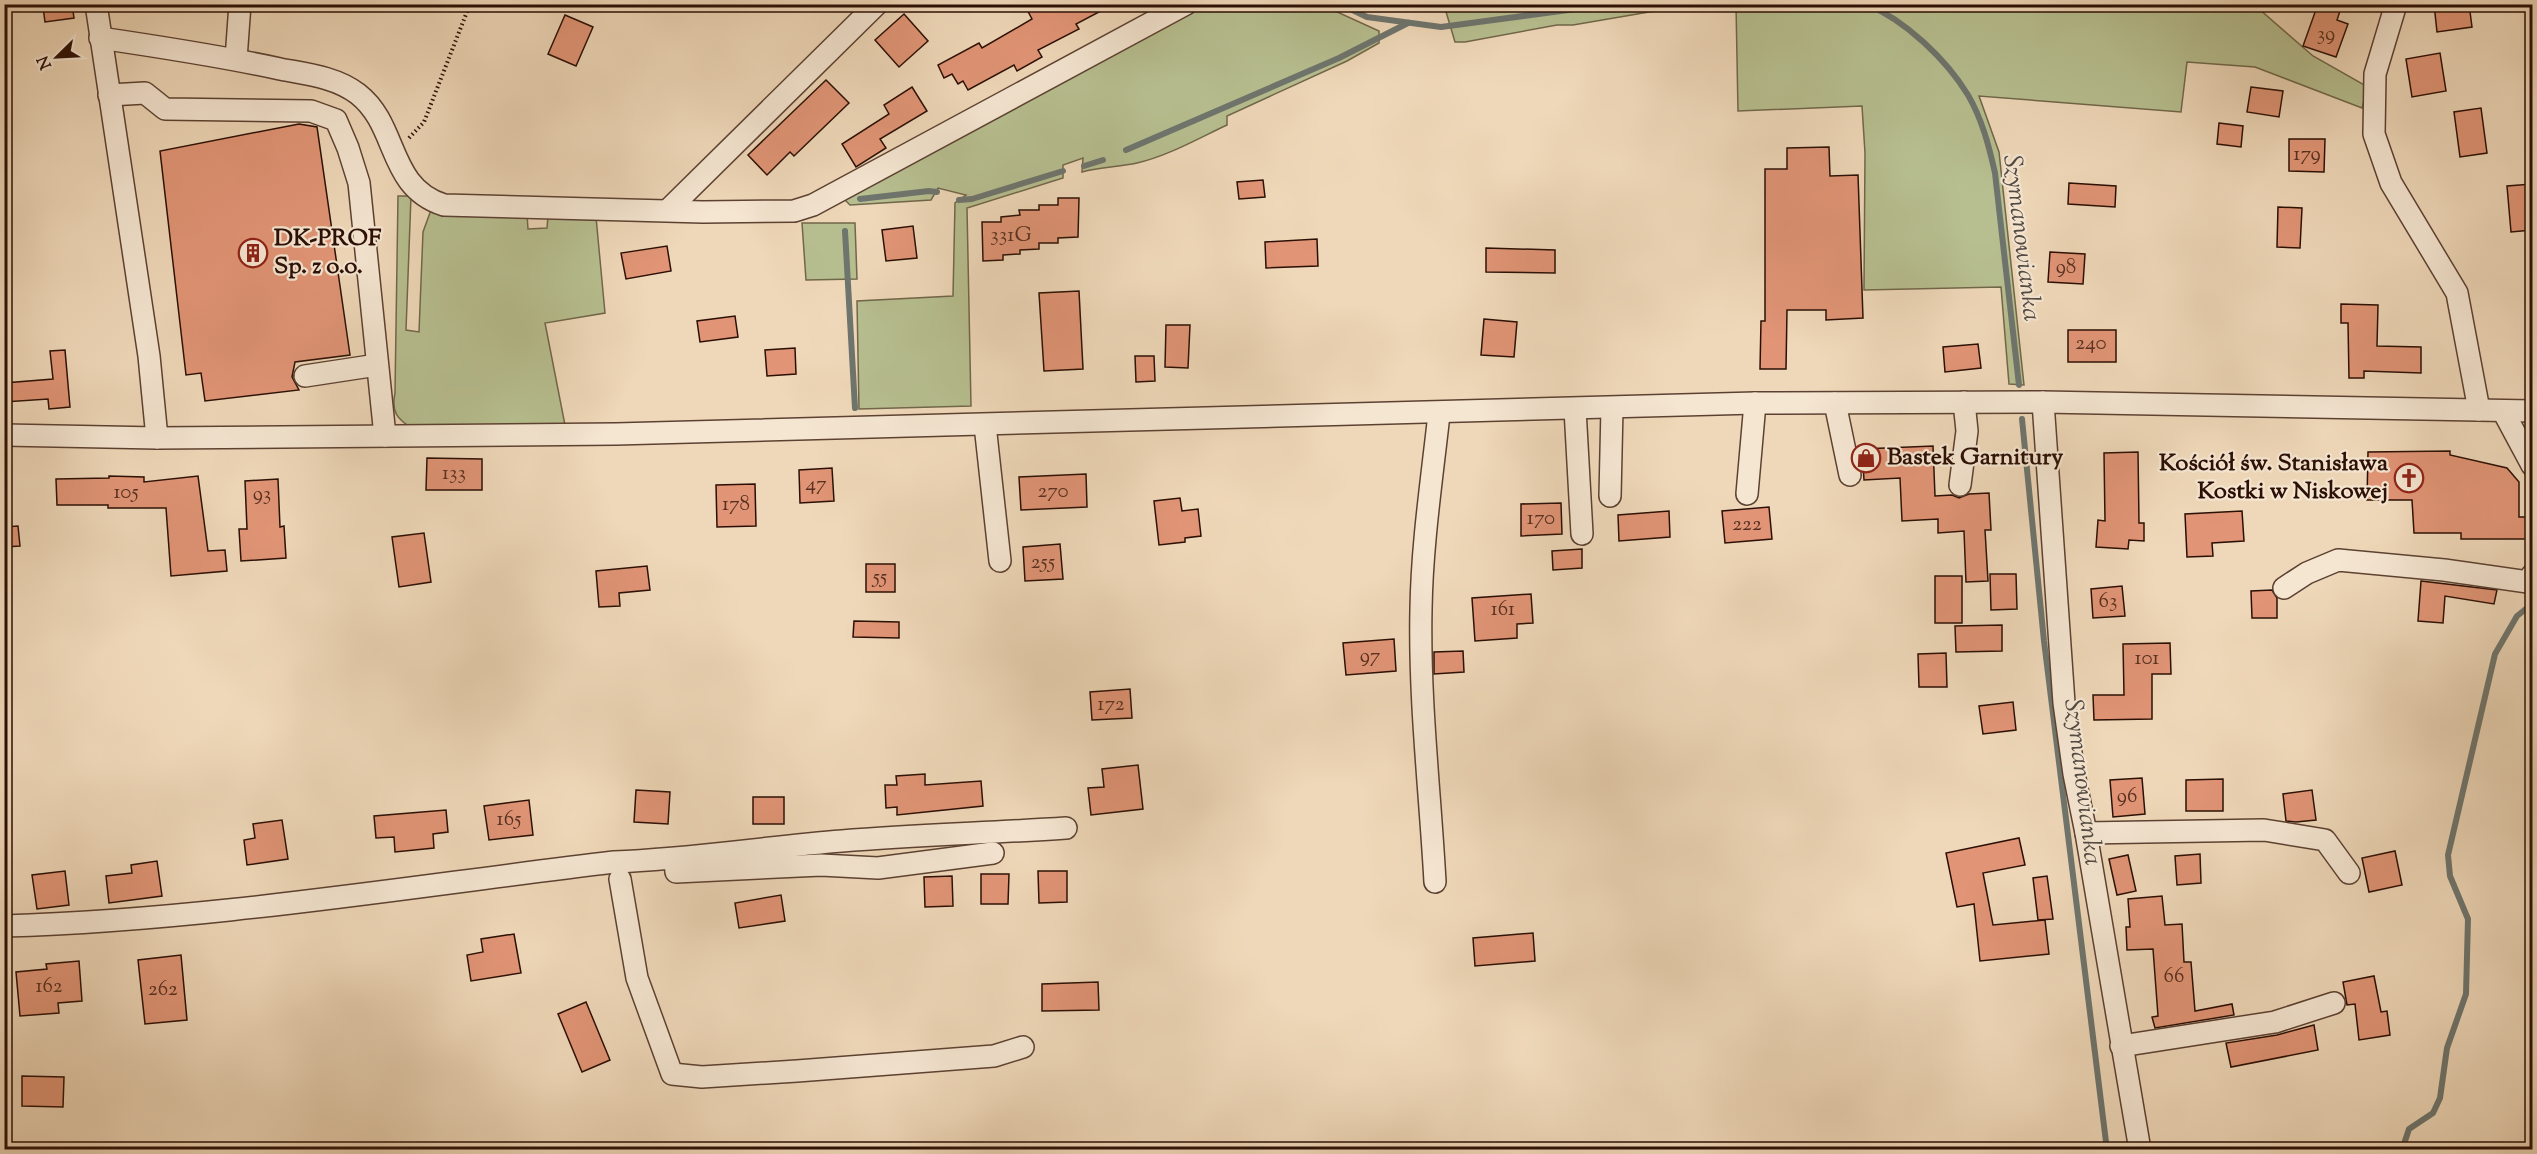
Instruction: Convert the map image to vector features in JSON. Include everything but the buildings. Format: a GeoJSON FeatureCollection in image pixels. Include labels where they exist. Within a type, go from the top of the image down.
{"type":"FeatureCollection","features":[{"type":"Feature","properties":{"kind":"street"},"geometry":{"type":"LineString","coordinates":[[96,4],[149,356],[157,438]]}},
{"type":"Feature","properties":{"kind":"street"},"geometry":{"type":"LineString","coordinates":[[236,59],[240,4]]}},
{"type":"Feature","properties":{"kind":"street"},"geometry":{"type":"LineString","coordinates":[[668,210],[877,4]]}},
{"type":"Feature","properties":{"kind":"street"},"geometry":{"type":"LineString","coordinates":[[100,38],[236,59],[332,80],[358,94],[376,114],[405,176],[421,195],[444,206],[794,211],[813,205],[1186,4]]}},
{"type":"Feature","properties":{"kind":"street"},"geometry":{"type":"LineString","coordinates":[[2396,4],[2375,74],[2374,134],[2391,183],[2457,293],[2479,410]]}},
{"type":"Feature","properties":{"kind":"street"},"geometry":{"type":"LineString","coordinates":[[109,95],[144,93],[165,109],[311,111],[336,120],[360,183],[377,365],[384,404],[385,436]]}},
{"type":"Feature","properties":{"kind":"street"},"geometry":{"type":"LineString","coordinates":[[304,376],[377,365]]}},
{"type":"Feature","properties":{"kind":"street"},"geometry":{"type":"LineString","coordinates":[[1960,484],[1967,431],[1964,402]]}},
{"type":"Feature","properties":{"kind":"street"},"geometry":{"type":"LineString","coordinates":[[2043,402],[2064,703],[2074,774],[2140,1149]]}},
{"type":"Feature","properties":{"kind":"street"},"geometry":{"type":"LineString","coordinates":[[4,435],[157,438],[616,434],[1439,414],[1755,403],[2043,402],[2532,411]]}},
{"type":"Feature","properties":{"kind":"street"},"geometry":{"type":"LineString","coordinates":[[1748,494],[1755,403]]}},
{"type":"Feature","properties":{"kind":"street"},"geometry":{"type":"LineString","coordinates":[[1835,403],[1850,475]]}},
{"type":"Feature","properties":{"kind":"street"},"geometry":{"type":"LineString","coordinates":[[1610,496],[1612,408]]}},
{"type":"Feature","properties":{"kind":"street"},"geometry":{"type":"LineString","coordinates":[[1575,409],[1582,534]]}},
{"type":"Feature","properties":{"kind":"street"},"geometry":{"type":"LineString","coordinates":[[2503,411],[2532,465]]}},
{"type":"Feature","properties":{"kind":"street"},"geometry":{"type":"LineString","coordinates":[[1435,882],[1421,674],[1421,607],[1424,554],[1439,414]]}},
{"type":"Feature","properties":{"kind":"street"},"geometry":{"type":"LineString","coordinates":[[985,425],[1000,561]]}},
{"type":"Feature","properties":{"kind":"street"},"geometry":{"type":"LineString","coordinates":[[2284,588],[2307,573],[2338,560],[2444,570],[2528,582],[2532,575]]}},
{"type":"Feature","properties":{"kind":"street"},"geometry":{"type":"LineString","coordinates":[[4,926],[116,920],[332,897],[614,862],[675,859],[720,852],[844,841],[1066,828]]}},
{"type":"Feature","properties":{"kind":"street"},"geometry":{"type":"LineString","coordinates":[[2086,833],[2264,830],[2325,840],[2349,873]]}},
{"type":"Feature","properties":{"kind":"street"},"geometry":{"type":"LineString","coordinates":[[675,859],[675,872],[821,865],[878,868],[993,853]]}},
{"type":"Feature","properties":{"kind":"street"},"geometry":{"type":"LineString","coordinates":[[620,879],[637,978],[672,1074],[702,1077],[994,1056],[1023,1047]]}},
{"type":"Feature","properties":{"kind":"street"},"geometry":{"type":"LineString","coordinates":[[2121,1046],[2275,1022],[2334,1003]]}},
{"type":"Feature","properties":{"kind":"path"},"geometry":{"type":"LineString","coordinates":[[391,145],[412,136],[424,122],[470,4]]}},
{"type":"Feature","properties":{"kind":"green space"},"geometry":{"type":"Polygon","coordinates":[[[1203,5],[1322,5],[1379,31],[1379,43],[1347,61],[1227,116],[1227,125],[1172,151],[1137,163],[1082,172],[1083,158],[1063,165],[1063,178],[967,208],[971,406],[859,409],[857,301],[953,296],[955,203],[966,195],[938,188],[931,200],[850,205],[844,199],[844,193],[1203,5]]]}},
{"type":"Feature","properties":{"kind":"green space"},"geometry":{"type":"Polygon","coordinates":[[[1444,5],[1690,5],[1455,42],[1444,5]]]}},
{"type":"Feature","properties":{"kind":"green space"},"geometry":{"type":"Polygon","coordinates":[[[1736,5],[2237,5],[2259,9],[2313,56],[2368,87],[2362,108],[2255,67],[2187,62],[2181,112],[1979,96],[1999,152],[2024,385],[2009,384],[2001,287],[1864,290],[1865,153],[1862,106],[1738,111],[1736,5]]]}},
{"type":"Feature","properties":{"kind":"green space"},"geometry":{"type":"Polygon","coordinates":[[[398,196],[411,196],[406,330],[419,332],[423,232],[431,210],[527,214],[528,229],[547,228],[548,216],[596,217],[605,313],[545,323],[565,425],[413,429],[396,414],[394,405],[398,196]]]}},
{"type":"Feature","properties":{"kind":"green space"},"geometry":{"type":"Polygon","coordinates":[[[802,223],[855,223],[857,279],[806,280],[802,223]]]}},
{"type":"Feature","properties":{"kind":"waterway","name":"Szymanowianka"},"geometry":{"type":"LineString","coordinates":[[1340,4],[1367,17],[1441,27],[1613,4]]}},
{"type":"Feature","properties":{"kind":"waterway","name":"Szymanowianka"},"geometry":{"type":"LineString","coordinates":[[1866,4],[1910,30],[1936,55],[1959,81],[1981,123],[1995,173],[2019,385]]}},
{"type":"Feature","properties":{"kind":"waterway"},"geometry":{"type":"LineString","coordinates":[[1126,150],[1339,58],[1408,23]]}},
{"type":"Feature","properties":{"kind":"waterway"},"geometry":{"type":"LineString","coordinates":[[1084,166],[1103,160]]}},
{"type":"Feature","properties":{"kind":"waterway"},"geometry":{"type":"LineString","coordinates":[[959,200],[972,199],[1063,171]]}},
{"type":"Feature","properties":{"kind":"waterway"},"geometry":{"type":"LineString","coordinates":[[860,199],[937,192]]}},
{"type":"Feature","properties":{"kind":"waterway"},"geometry":{"type":"LineString","coordinates":[[845,231],[855,408]]}},
{"type":"Feature","properties":{"kind":"waterway","name":"Szymanowianka"},"geometry":{"type":"LineString","coordinates":[[2022,419],[2044,641],[2107,1150]]}},
{"type":"Feature","properties":{"kind":"waterway"},"geometry":{"type":"LineString","coordinates":[[2530,430],[2532,434]]}},
{"type":"Feature","properties":{"kind":"waterway"},"geometry":{"type":"LineString","coordinates":[[2402,1150],[2409,1129],[2433,1113],[2440,1098],[2447,1048],[2466,994],[2468,919],[2450,876],[2448,855],[2495,654],[2517,616],[2532,604]]}},
{"type":"Feature","properties":{"kind":"place","name":"DK-PROF Sp. z o.o."},"geometry":{"type":"Point","coordinates":[253,253]}},
{"type":"Feature","properties":{"kind":"place","name":"Bastek Garnitury"},"geometry":{"type":"Point","coordinates":[1866,458]}},
{"type":"Feature","properties":{"kind":"place","name":"Kościół św. Stanisława Kostki w Niskowej"},"geometry":{"type":"Point","coordinates":[2409,478]}}]}
